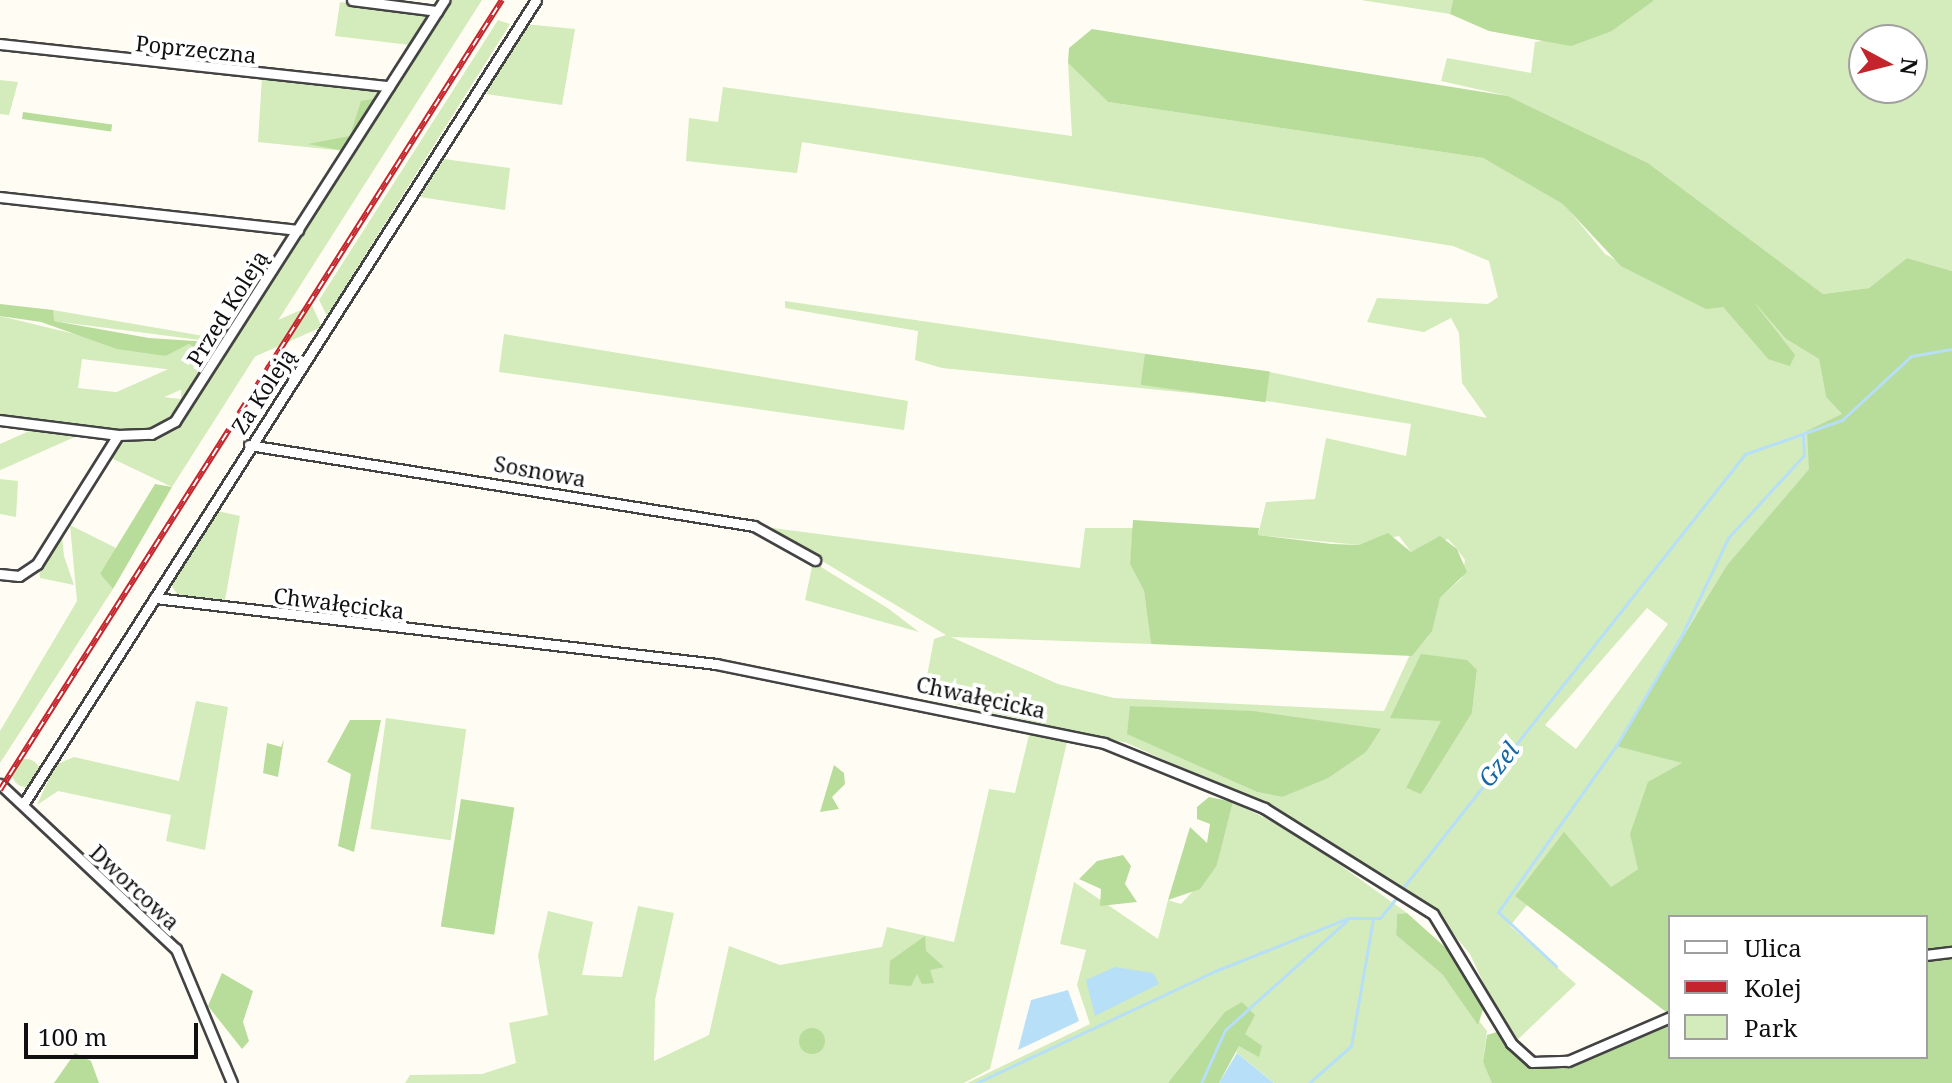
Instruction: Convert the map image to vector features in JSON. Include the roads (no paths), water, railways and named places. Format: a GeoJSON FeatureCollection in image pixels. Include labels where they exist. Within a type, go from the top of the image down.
{"type":"FeatureCollection","features":[{"type":"Feature","properties":{"kind":"street"},"geometry":{"type":"LineString","coordinates":[[352,0],[437,11]]}},
{"type":"Feature","properties":{"kind":"street","name":"Przed Koleją"},"geometry":{"type":"LineString","coordinates":[[118,435],[151,434],[175,421],[444,0]]}},
{"type":"Feature","properties":{"kind":"street","name":"Za Koleją"},"geometry":{"type":"LineString","coordinates":[[24,803],[249,445],[536,0]]}},
{"type":"Feature","properties":{"kind":"street","name":"Poprzeczna"},"geometry":{"type":"LineString","coordinates":[[0,44],[389,86]]}},
{"type":"Feature","properties":{"kind":"street"},"geometry":{"type":"LineString","coordinates":[[0,197],[298,230]]}},
{"type":"Feature","properties":{"kind":"street"},"geometry":{"type":"LineString","coordinates":[[0,420],[118,435],[43,557],[19,576],[0,574]]}},
{"type":"Feature","properties":{"kind":"street","name":"Sosnowa"},"geometry":{"type":"LineString","coordinates":[[249,445],[754,526],[815,560]]}},
{"type":"Feature","properties":{"kind":"street","name":"Chwałęcicka"},"geometry":{"type":"LineString","coordinates":[[155,598],[695,661],[1062,732],[1165,764],[1252,802],[1406,897],[1446,928],[1511,1043],[1532,1062],[1568,1061],[1668,1018]]}},
{"type":"Feature","properties":{"kind":"street","name":"Dworcowa"},"geometry":{"type":"LineString","coordinates":[[0,784],[24,803],[176,949],[232,1083]]}},
{"type":"Feature","properties":{"kind":"street"},"geometry":{"type":"LineString","coordinates":[[1928,955],[1952,952]]}},
{"type":"Feature","properties":{"kind":"water"},"geometry":{"type":"Polygon","coordinates":[[[1115,967],[1153,973],[1159,984],[1095,1016],[1086,980],[1115,967]]]}},
{"type":"Feature","properties":{"kind":"water"},"geometry":{"type":"Polygon","coordinates":[[[1068,990],[1079,1021],[1018,1050],[1031,1000],[1068,990]]]}},
{"type":"Feature","properties":{"kind":"water"},"geometry":{"type":"Polygon","coordinates":[[[1237,1053],[1274,1083],[1219,1083],[1237,1053]]]}},
{"type":"Feature","properties":{"kind":"waterway","name":"Gzel"},"geometry":{"type":"LineString","coordinates":[[1402,889],[1745,454],[1842,420],[1911,356],[1952,349]]}},
{"type":"Feature","properties":{"kind":"waterway"},"geometry":{"type":"LineString","coordinates":[[1556,966],[1498,912],[1616,746],[1682,635],[1728,538],[1804,455],[1803,436]]}},
{"type":"Feature","properties":{"kind":"waterway","name":"Gzel"},"geometry":{"type":"LineString","coordinates":[[976,1083],[1215,971],[1348,918],[1380,918],[1398,896]]}},
{"type":"Feature","properties":{"kind":"waterway"},"geometry":{"type":"LineString","coordinates":[[1309,1083],[1351,1046],[1373,918]]}},
{"type":"Feature","properties":{"kind":"waterway"},"geometry":{"type":"LineString","coordinates":[[1201,1083],[1225,1030],[1347,920]]}},
{"type":"Feature","properties":{"kind":"railway"},"geometry":{"type":"LineString","coordinates":[[0,790],[502,0]]}}]}
